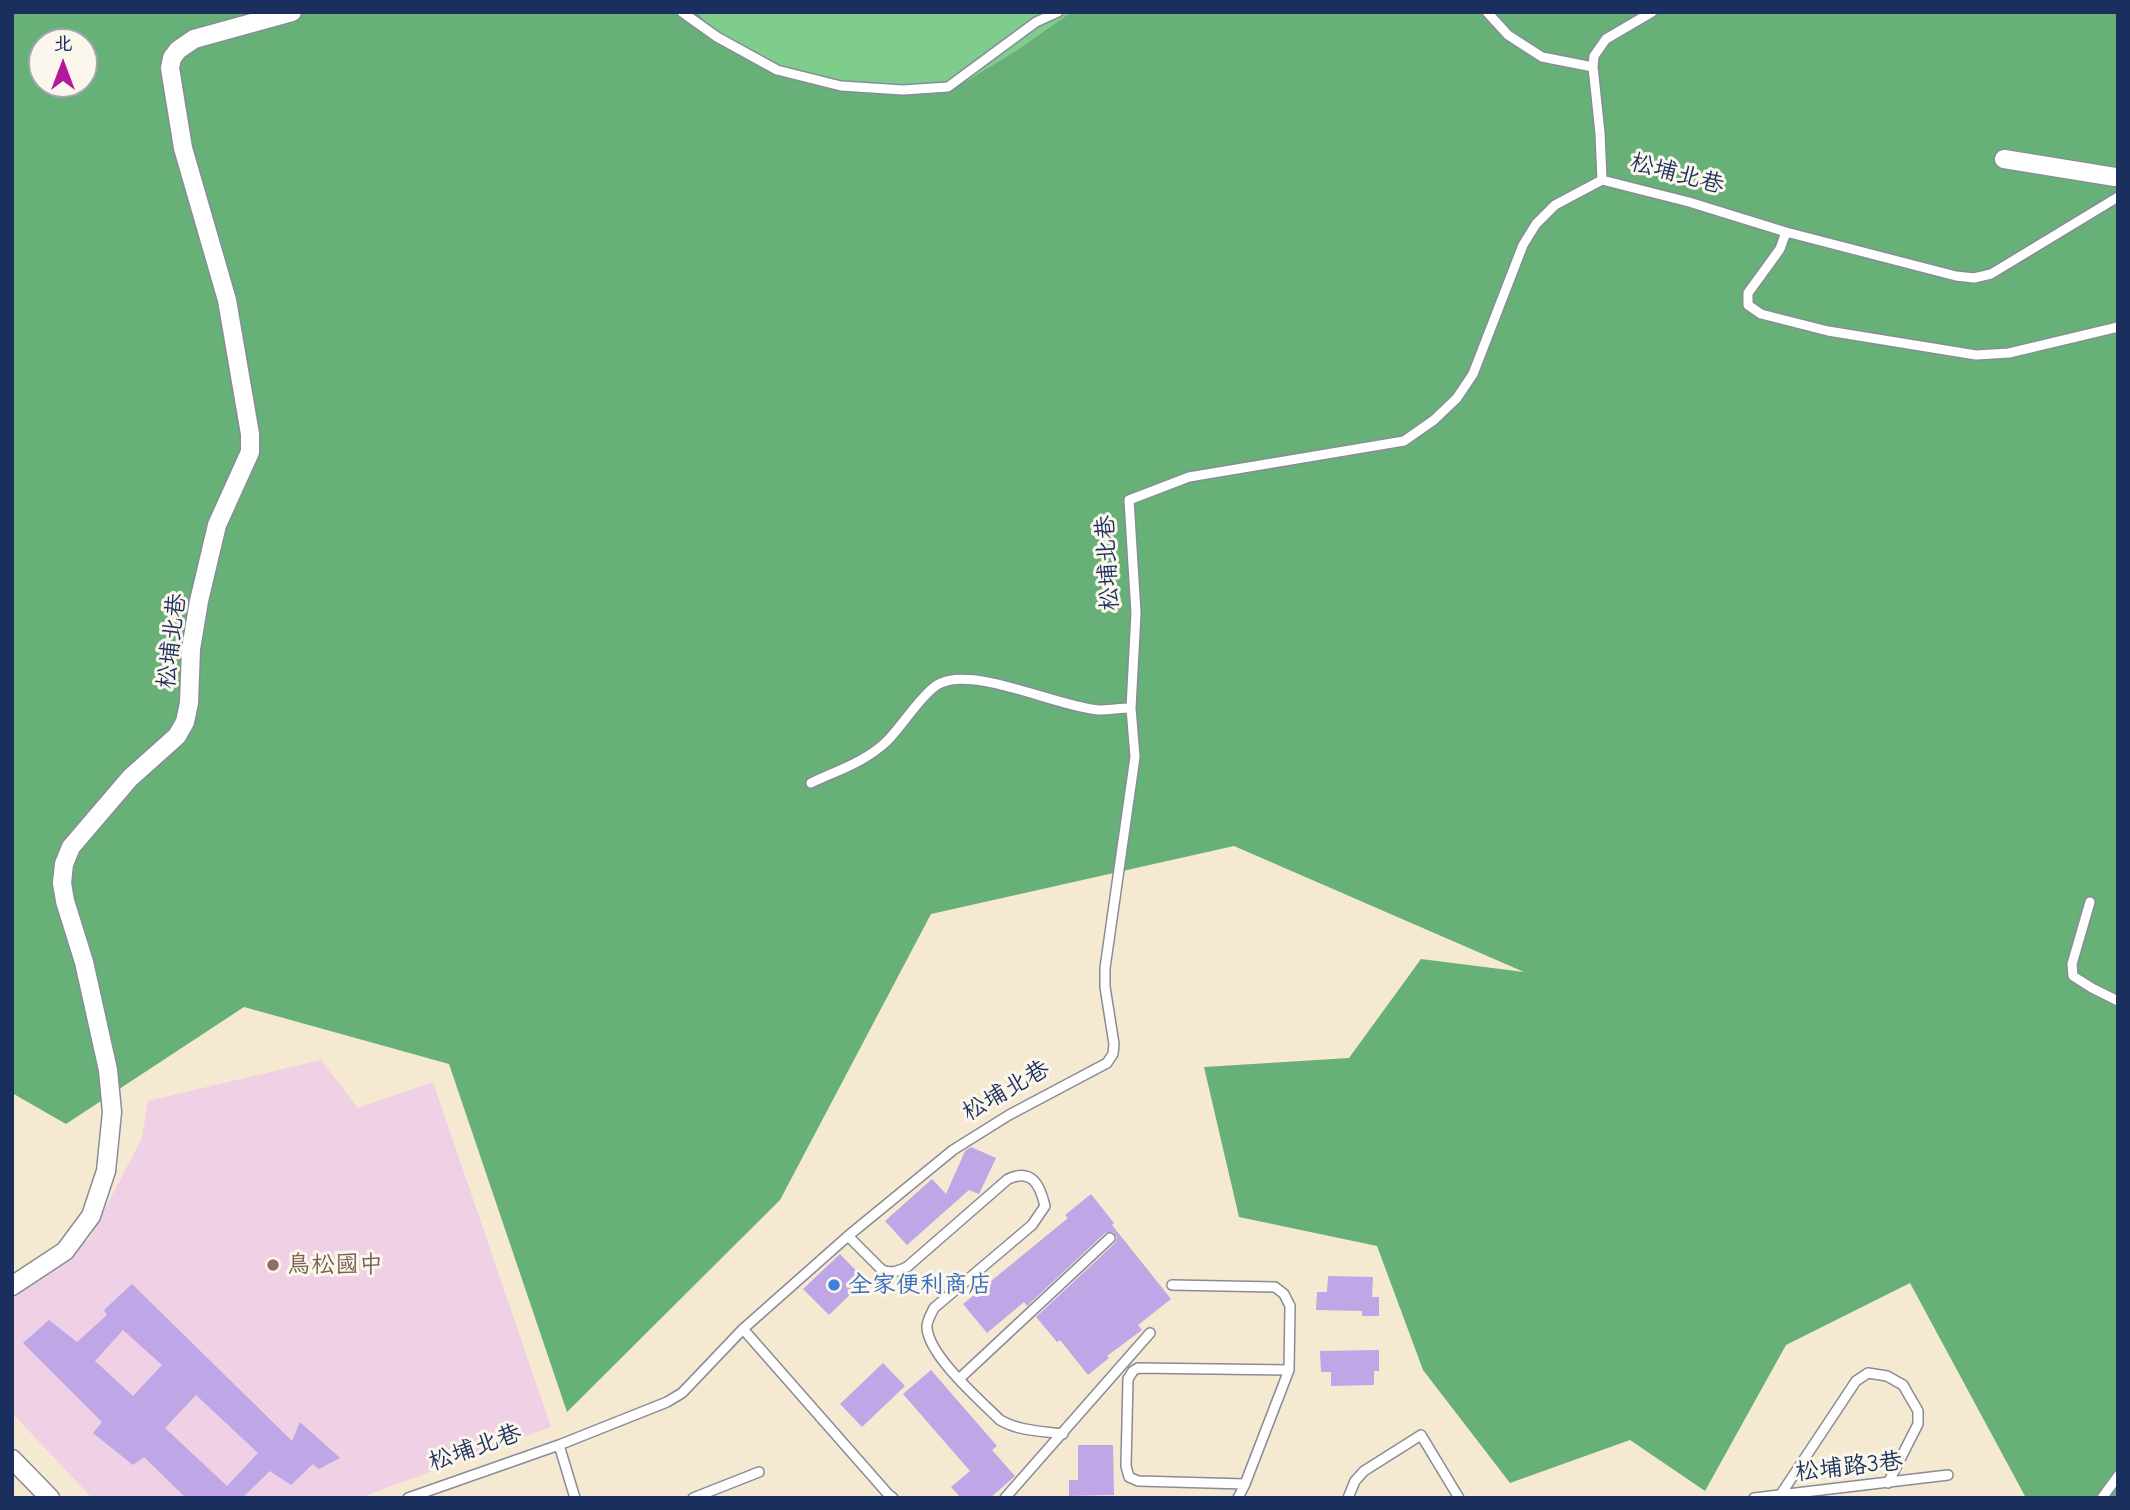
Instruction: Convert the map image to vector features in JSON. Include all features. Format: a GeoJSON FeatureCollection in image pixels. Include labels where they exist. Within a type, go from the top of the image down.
{"type":"FeatureCollection","features":[{"type":"Feature","properties":{"kind":"street","name":"松埔北巷"},"geometry":{"type":"LineString","coordinates":[[12,1286],[65,1251],[91,1216],[106,1171],[111,1112],[108,1070],[84,962],[65,901],[62,883],[64,864],[71,847],[131,778],[177,736],[185,722],[189,703],[191,649],[217,525],[250,452],[250,434],[227,300],[183,149],[170,68],[172,58],[178,50],[194,39],[292,12]]}},
{"type":"Feature","properties":{"kind":"street"},"geometry":{"type":"LineString","coordinates":[[2004,159],[2116,174]]}},
{"type":"Feature","properties":{"kind":"street"},"geometry":{"type":"LineString","coordinates":[[12,1459],[50,1498]]}},
{"type":"Feature","properties":{"kind":"lane"},"geometry":{"type":"LineString","coordinates":[[682,12],[717,37],[777,69],[841,86],[902,90],[948,87],[1036,22],[1058,12]]}},
{"type":"Feature","properties":{"kind":"lane"},"geometry":{"type":"LineString","coordinates":[[1487,12],[1508,35],[1542,57],[1593,67]]}},
{"type":"Feature","properties":{"kind":"lane"},"geometry":{"type":"LineString","coordinates":[[1602,180],[1594,57],[1605,39],[1652,12]]}},
{"type":"Feature","properties":{"kind":"lane"},"geometry":{"type":"LineString","coordinates":[[2115,199],[2116,174]]}},
{"type":"Feature","properties":{"kind":"lane","name":"松埔北巷"},"geometry":{"type":"LineString","coordinates":[[408,1498],[559,1445],[667,1402],[682,1392],[743,1329],[848,1236],[953,1150],[1009,1115],[1107,1063],[1113,1055],[1114,1044],[1104,987],[1105,968],[1135,757],[1131,708],[1136,613],[1129,500],[1189,477],[1404,442],[1457,398],[1473,374],[1523,246],[1536,224],[1555,205],[1602,180],[1786,232],[1956,276],[1974,278],[1991,274],[2115,199]]}},
{"type":"Feature","properties":{"kind":"lane"},"geometry":{"type":"LineString","coordinates":[[1786,232],[1780,249],[1748,293],[1748,306],[1761,314],[1828,331],[1976,355],[2009,353],[2118,327]]}},
{"type":"Feature","properties":{"kind":"lane"},"geometry":{"type":"LineString","coordinates":[[811,783],[866,758],[886,742],[925,696],[940,683],[959,679],[988,682],[1098,710],[1131,708]]}},
{"type":"Feature","properties":{"kind":"lane"},"geometry":{"type":"LineString","coordinates":[[2090,902],[2072,964],[2073,975],[2118,1001]]}},
{"type":"Feature","properties":{"kind":"lane"},"geometry":{"type":"LineString","coordinates":[[848,1236],[882,1270],[890,1273],[899,1271],[1008,1180],[1017,1175],[1025,1176],[1036,1183],[1042,1192],[1045,1206],[1040,1216],[934,1308],[926,1325],[936,1349],[959,1379],[1000,1420],[1010,1426],[1063,1434]]}},
{"type":"Feature","properties":{"kind":"lane"},"geometry":{"type":"LineString","coordinates":[[959,1379],[1110,1238]]}},
{"type":"Feature","properties":{"kind":"lane"},"geometry":{"type":"LineString","coordinates":[[1172,1285],[1275,1287],[1284,1294],[1290,1306],[1289,1370],[1238,1498]]}},
{"type":"Feature","properties":{"kind":"lane"},"geometry":{"type":"LineString","coordinates":[[743,1329],[893,1498]]}},
{"type":"Feature","properties":{"kind":"lane"},"geometry":{"type":"LineString","coordinates":[[1005,1498],[1150,1333]]}},
{"type":"Feature","properties":{"kind":"lane"},"geometry":{"type":"LineString","coordinates":[[1245,1484],[1138,1481],[1129,1477],[1126,1466],[1128,1378],[1138,1368],[1289,1370]]}},
{"type":"Feature","properties":{"kind":"lane"},"geometry":{"type":"LineString","coordinates":[[1781,1494],[1856,1381],[1868,1373],[1887,1376],[1903,1385],[1918,1410],[1918,1424],[1888,1483]]}},
{"type":"Feature","properties":{"kind":"lane"},"geometry":{"type":"LineString","coordinates":[[1348,1498],[1355,1481],[1364,1471],[1421,1435],[1459,1498]]}},
{"type":"Feature","properties":{"kind":"lane","name":"松埔北巷"},"geometry":{"type":"LineString","coordinates":[[559,1445],[575,1498]]}},
{"type":"Feature","properties":{"kind":"lane"},"geometry":{"type":"LineString","coordinates":[[693,1498],[759,1472]]}},
{"type":"Feature","properties":{"kind":"lane","name":"松埔路3巷"},"geometry":{"type":"LineString","coordinates":[[1754,1498],[1948,1475]]}},
{"type":"Feature","properties":{"kind":"lane"},"geometry":{"type":"LineString","coordinates":[[2102,1498],[2118,1476]]}},
{"type":"Feature","properties":{"kind":"shaded area","name":"鳥松國中"},"geometry":{"type":"Polygon","coordinates":[[[321,1060],[358,1108],[433,1082],[551,1427],[359,1498],[92,1498],[12,1413],[12,1291],[89,1239],[142,1138],[148,1101],[321,1060]]]}},
{"type":"Feature","properties":{"kind":"green space"},"geometry":{"type":"Polygon","coordinates":[[[12,12],[697,12],[714,31],[768,71],[869,86],[953,89],[1017,50],[1071,12],[2118,12],[2118,1498],[2026,1498],[1910,1283],[1786,1345],[1705,1491],[1630,1440],[1510,1483],[1423,1370],[1377,1246],[1239,1217],[1204,1067],[1349,1058],[1421,959],[1524,972],[1234,846],[931,914],[780,1200],[567,1412],[449,1064],[244,1007],[66,1124],[12,1093],[12,12]]]}},
{"type":"Feature","properties":{"kind":"green space"},"geometry":{"type":"Polygon","coordinates":[[[697,12],[1071,12],[1017,50],[953,89],[869,86],[768,71],[714,31],[697,12]]]}},
{"type":"Feature","properties":{"kind":"building"},"geometry":{"type":"Polygon","coordinates":[[[971,1147],[996,1158],[979,1194],[969,1190],[907,1245],[885,1221],[932,1179],[946,1194],[965,1151],[971,1147]]]}},
{"type":"Feature","properties":{"kind":"building"},"geometry":{"type":"Polygon","coordinates":[[[1091,1194],[1171,1299],[1138,1325],[1142,1330],[1107,1356],[1109,1358],[1088,1375],[1060,1340],[1057,1342],[1036,1317],[1115,1243],[1117,1237],[1113,1232],[1105,1233],[1027,1306],[1024,1302],[987,1333],[963,1304],[1068,1218],[1065,1215],[1091,1194]]]}},
{"type":"Feature","properties":{"kind":"building","name":"全家便利商店"},"geometry":{"type":"Polygon","coordinates":[[[840,1254],[865,1280],[829,1315],[803,1289],[840,1254]]]}},
{"type":"Feature","properties":{"kind":"building"},"geometry":{"type":"Polygon","coordinates":[[[1328,1276],[1373,1277],[1372,1297],[1379,1297],[1379,1316],[1362,1316],[1362,1311],[1316,1310],[1317,1292],[1327,1292],[1328,1276]]]}},
{"type":"Feature","properties":{"kind":"building"},"geometry":{"type":"Polygon","coordinates":[[[132,1284],[292,1441],[300,1422],[340,1458],[319,1469],[313,1464],[291,1485],[270,1471],[242,1498],[186,1498],[144,1457],[133,1465],[93,1433],[102,1422],[23,1343],[49,1320],[77,1342],[107,1315],[104,1310],[132,1284]],[[123,1330],[95,1361],[133,1396],[162,1365],[123,1330]],[[196,1395],[165,1428],[227,1486],[258,1453],[196,1395]]]}},
{"type":"Feature","properties":{"kind":"building"},"geometry":{"type":"Polygon","coordinates":[[[1379,1350],[1379,1371],[1374,1371],[1374,1385],[1331,1386],[1331,1372],[1321,1372],[1320,1351],[1379,1350]]]}},
{"type":"Feature","properties":{"kind":"building"},"geometry":{"type":"Polygon","coordinates":[[[883,1363],[905,1386],[862,1427],[840,1404],[883,1363]]]}},
{"type":"Feature","properties":{"kind":"building"},"geometry":{"type":"Polygon","coordinates":[[[931,1370],[997,1446],[992,1450],[1015,1476],[990,1498],[961,1498],[951,1487],[970,1471],[903,1394],[931,1370]]]}},
{"type":"Feature","properties":{"kind":"building"},"geometry":{"type":"Polygon","coordinates":[[[1078,1445],[1113,1445],[1114,1495],[1069,1496],[1069,1480],[1078,1480],[1078,1445]]]}},
{"type":"Feature","properties":{"kind":"place","name":"鳥松國中"},"geometry":{"type":"Point","coordinates":[273,1265]}},
{"type":"Feature","properties":{"kind":"place","name":"全家便利商店"},"geometry":{"type":"Point","coordinates":[834,1285]}}]}
